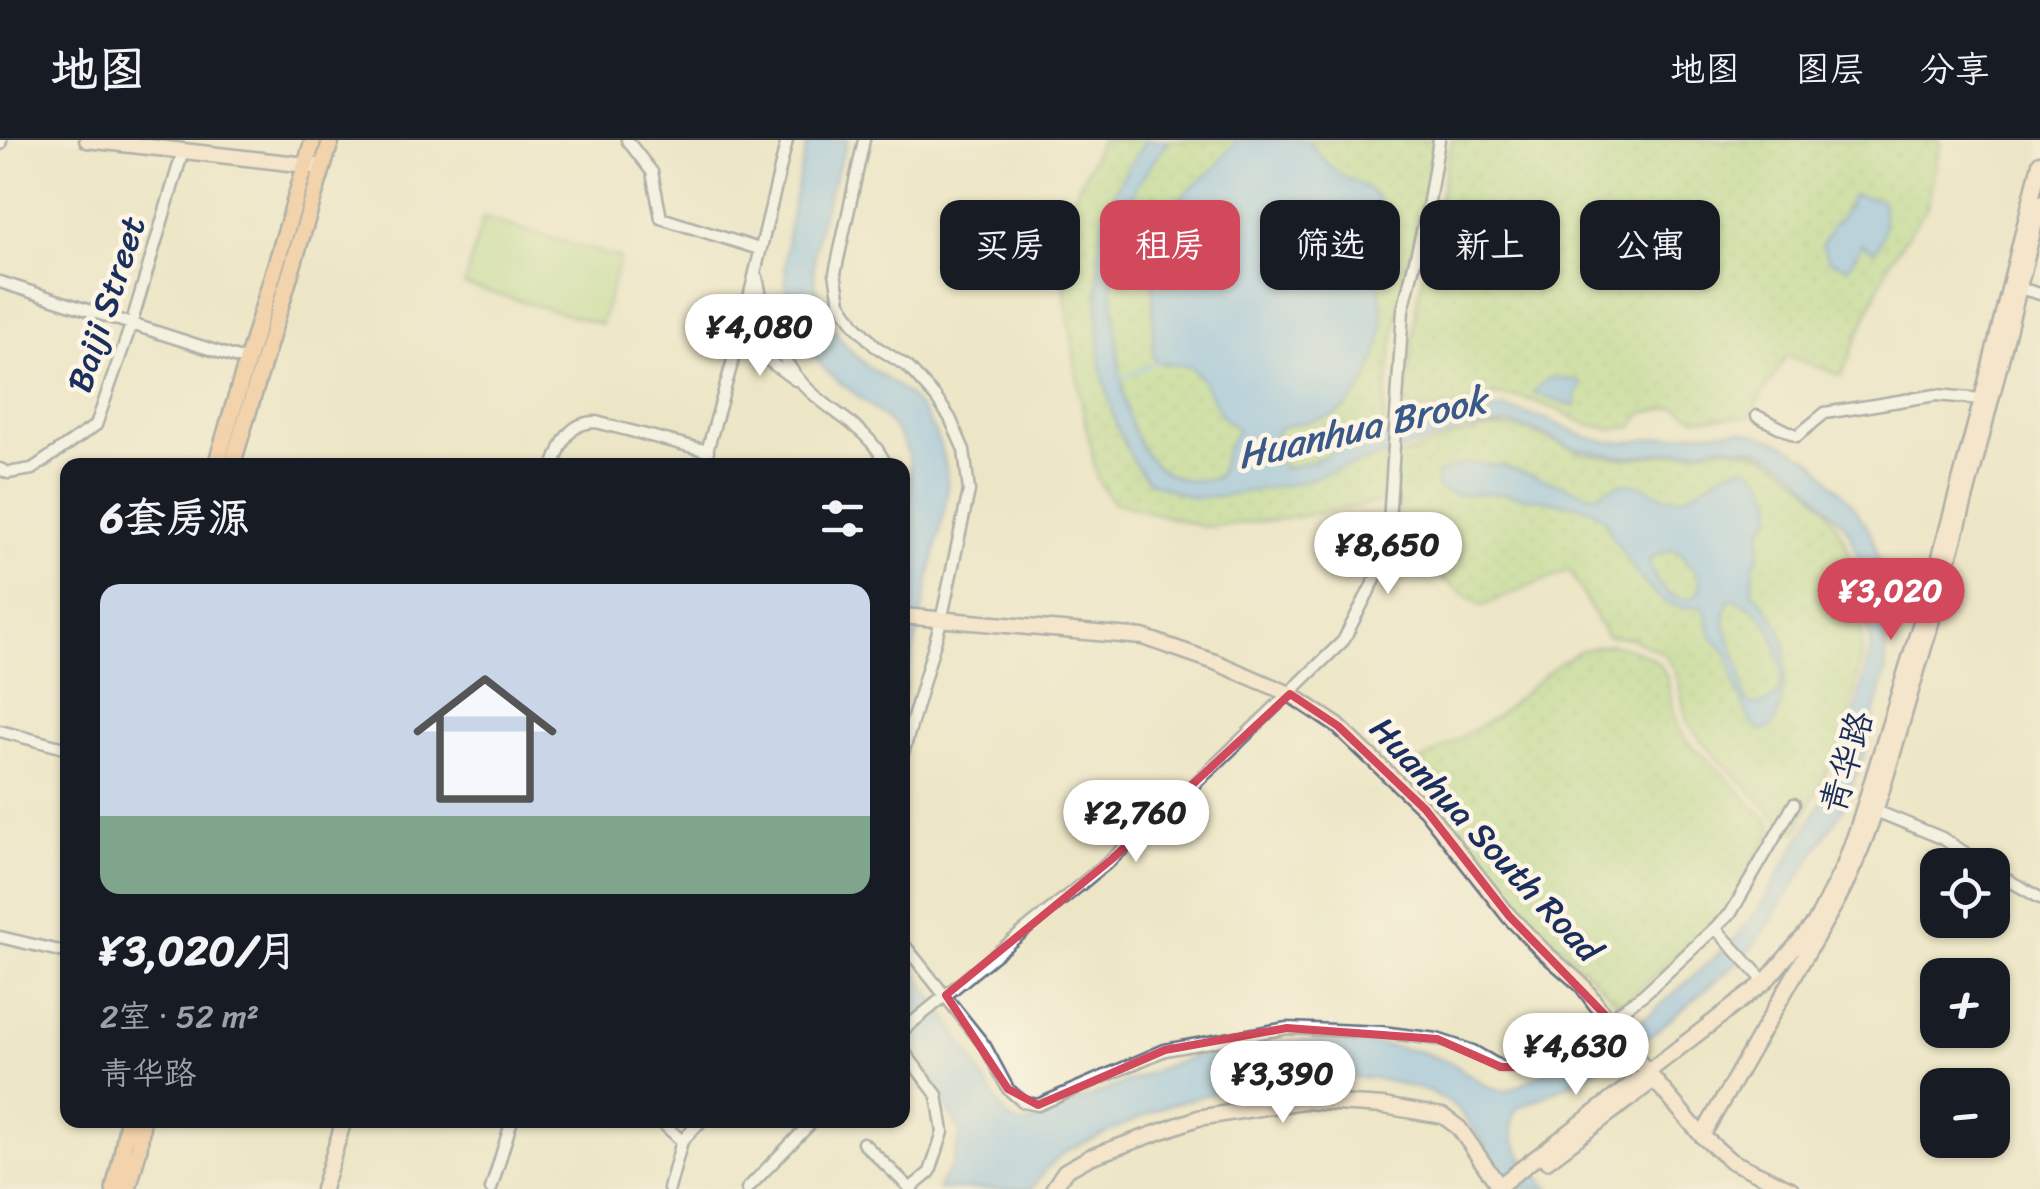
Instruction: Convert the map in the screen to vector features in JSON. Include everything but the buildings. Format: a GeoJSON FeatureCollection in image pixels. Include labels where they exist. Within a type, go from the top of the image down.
{"type":"FeatureCollection","features":[{"type":"Feature","properties":{"kind":"main road"},"geometry":{"type":"LineString","coordinates":[[87,140],[313,166]]}},
{"type":"Feature","properties":{"kind":"main road"},"geometry":{"type":"LineString","coordinates":[[234,458],[313,166],[313,140]]}},
{"type":"Feature","properties":{"kind":"main road"},"geometry":{"type":"LineString","coordinates":[[218,458],[313,166],[330,140]]}},
{"type":"Feature","properties":{"kind":"main road","name":"青华路"},"geometry":{"type":"LineString","coordinates":[[1502,1187],[1766,982],[1815,923],[1849,852],[1932,583],[2040,163]]}},
{"type":"Feature","properties":{"kind":"main road","name":"青华路"},"geometry":{"type":"LineString","coordinates":[[1702,1136],[1854,870],[1876,811],[1948,568],[2040,203]]}},
{"type":"Feature","properties":{"kind":"main road","name":"Huanhua South Road"},"geometry":{"type":"LineString","coordinates":[[910,617],[1143,637],[1290,694],[1338,726],[1426,810],[1509,916],[1582,985],[1702,1136],[1731,1161],[1791,1189]]}},
{"type":"Feature","properties":{"kind":"main road"},"geometry":{"type":"LineString","coordinates":[[1738,1004],[1756,1007],[1768,1020]]}},
{"type":"Feature","properties":{"kind":"main road"},"geometry":{"type":"LineString","coordinates":[[1052,1189],[1065,1172],[1090,1157],[1198,1118],[1303,1100],[1384,1106],[1443,1116],[1459,1128],[1502,1187]]}},
{"type":"Feature","properties":{"kind":"main road"},"geometry":{"type":"LineString","coordinates":[[114,1189],[127,1128]]}},
{"type":"Feature","properties":{"kind":"main road"},"geometry":{"type":"LineString","coordinates":[[128,1189],[141,1128]]}},
{"type":"Feature","properties":{"kind":"main road"},"geometry":{"type":"LineString","coordinates":[[323,1189],[342,1128]]}},
{"type":"Feature","properties":{"kind":"street"},"geometry":{"type":"LineString","coordinates":[[627,140],[652,172],[660,218],[759,250]]}},
{"type":"Feature","properties":{"kind":"street"},"geometry":{"type":"LineString","coordinates":[[706,458],[739,340],[786,140]]}},
{"type":"Feature","properties":{"kind":"street"},"geometry":{"type":"LineString","coordinates":[[864,140],[834,273],[840,302],[855,325],[875,346],[908,368],[950,418],[964,450],[970,491],[910,724]]}},
{"type":"Feature","properties":{"kind":"street"},"geometry":{"type":"LineString","coordinates":[[910,1024],[1112,859],[1343,641],[1380,568],[1388,537],[1403,310],[1440,140]]}},
{"type":"Feature","properties":{"kind":"street","name":"Baiji Street"},"geometry":{"type":"LineString","coordinates":[[0,470],[8,473],[32,469],[96,425],[131,325],[182,151]]}},
{"type":"Feature","properties":{"kind":"street"},"geometry":{"type":"LineString","coordinates":[[756,271],[772,333],[786,363],[804,386]]}},
{"type":"Feature","properties":{"kind":"street"},"geometry":{"type":"LineString","coordinates":[[0,282],[248,362]]}},
{"type":"Feature","properties":{"kind":"street"},"geometry":{"type":"LineString","coordinates":[[2019,288],[2040,294]]}},
{"type":"Feature","properties":{"kind":"street"},"geometry":{"type":"LineString","coordinates":[[739,340],[864,432],[883,458]]}},
{"type":"Feature","properties":{"kind":"street"},"geometry":{"type":"LineString","coordinates":[[1757,416],[1797,436],[1826,413],[1936,395],[1982,398]]}},
{"type":"Feature","properties":{"kind":"street"},"geometry":{"type":"LineString","coordinates":[[556,458],[568,432],[586,422],[708,450]]}},
{"type":"Feature","properties":{"kind":"street"},"geometry":{"type":"LineString","coordinates":[[0,731],[60,746]]}},
{"type":"Feature","properties":{"kind":"street"},"geometry":{"type":"LineString","coordinates":[[910,953],[942,998],[985,1046],[1008,1089],[1022,1102],[1038,1105],[1165,1050],[1287,1028],[1381,1032],[1437,1040],[1473,1051],[1501,1068],[1524,1067],[1556,1058],[1613,1025],[1716,929],[1732,913],[1794,804]]}},
{"type":"Feature","properties":{"kind":"street"},"geometry":{"type":"LineString","coordinates":[[1876,811],[1958,848]]}},
{"type":"Feature","properties":{"kind":"street"},"geometry":{"type":"LineString","coordinates":[[2010,880],[2040,898]]}},
{"type":"Feature","properties":{"kind":"street"},"geometry":{"type":"LineString","coordinates":[[1716,929],[1766,982]]}},
{"type":"Feature","properties":{"kind":"street"},"geometry":{"type":"LineString","coordinates":[[0,937],[60,951]]}},
{"type":"Feature","properties":{"kind":"street"},"geometry":{"type":"LineString","coordinates":[[863,1143],[910,1189],[930,1172],[943,1132],[937,1095],[910,1060]]}},
{"type":"Feature","properties":{"kind":"street"},"geometry":{"type":"LineString","coordinates":[[491,1189],[510,1128]]}},
{"type":"Feature","properties":{"kind":"street"},"geometry":{"type":"LineString","coordinates":[[668,1128],[682,1141]]}},
{"type":"Feature","properties":{"kind":"street"},"geometry":{"type":"LineString","coordinates":[[670,1189],[682,1141],[694,1128]]}},
{"type":"Feature","properties":{"kind":"street"},"geometry":{"type":"LineString","coordinates":[[747,1189],[806,1128]]}},
{"type":"Feature","properties":{"kind":"highlighted area"},"geometry":{"type":"Polygon","coordinates":[[[1290,694],[1338,726],[1426,810],[1509,916],[1609,1019],[1556,1058],[1524,1067],[1501,1067],[1437,1039],[1287,1028],[1165,1050],[1038,1105],[1008,1089],[946,995],[1112,859],[1290,694]]]}},
{"type":"Feature","properties":{"kind":"green space"},"geometry":{"type":"Polygon","coordinates":[[[1101,140],[1436,140],[1420,200],[1394,337],[1382,457],[1402,456],[1490,428],[1514,428],[1582,453],[1627,459],[1727,447],[1759,453],[1802,481],[1826,507],[1846,543],[1861,604],[1862,657],[1846,732],[1797,832],[1780,821],[1701,740],[1687,721],[1676,672],[1664,653],[1631,638],[1606,636],[1569,570],[1482,606],[1440,577],[1392,563],[1400,504],[1382,502],[1285,519],[1205,527],[1112,502],[1097,479],[1065,290],[1080,290],[1080,200],[1072,200],[1101,140]]]}},
{"type":"Feature","properties":{"kind":"green space"},"geometry":{"type":"Polygon","coordinates":[[[1452,140],[1941,140],[1927,207],[1890,261],[1841,376],[1787,355],[1749,417],[1696,418],[1676,407],[1643,413],[1633,427],[1611,429],[1586,424],[1525,398],[1495,395],[1447,410],[1405,405],[1420,289],[1560,290],[1560,200],[1439,200],[1452,140]]]}},
{"type":"Feature","properties":{"kind":"green space"},"geometry":{"type":"Polygon","coordinates":[[[483,218],[620,258],[601,324],[464,285],[483,218]]]}},
{"type":"Feature","properties":{"kind":"green space"},"geometry":{"type":"Polygon","coordinates":[[[1610,644],[1637,651],[1663,670],[1673,711],[1690,744],[1774,827],[1728,911],[1627,1000],[1616,1001],[1520,907],[1408,769],[1497,716],[1579,651],[1610,644]]]}},
{"type":"Feature","properties":{"kind":"water"},"geometry":{"type":"Polygon","coordinates":[[[808,140],[848,140],[816,240],[816,287],[838,336],[866,365],[919,408],[940,446],[947,474],[946,502],[910,667],[910,458],[885,419],[812,355],[796,327],[785,268],[793,204],[808,140]]]}},
{"type":"Feature","properties":{"kind":"water"},"geometry":{"type":"Polygon","coordinates":[[[1146,140],[1169,140],[1130,200],[1111,200],[1146,140]]]}},
{"type":"Feature","properties":{"kind":"water"},"geometry":{"type":"Polygon","coordinates":[[[1237,140],[1306,140],[1334,169],[1369,190],[1378,200],[1260,200],[1260,290],[1380,290],[1382,332],[1369,375],[1352,401],[1331,416],[1278,429],[1276,449],[1283,469],[1311,462],[1383,431],[1423,431],[1503,408],[1607,442],[1740,430],[1778,441],[1814,461],[1868,528],[1883,580],[1886,671],[1861,762],[1843,809],[1767,927],[1736,964],[1653,1034],[1586,1076],[1516,1109],[1515,1143],[1550,1189],[1516,1189],[1458,1109],[1429,1091],[1374,1078],[1303,1075],[1249,1083],[1166,1106],[1064,1152],[1032,1189],[937,1189],[952,1165],[961,1134],[910,1036],[910,963],[1005,1114],[1018,1123],[1032,1122],[1174,1063],[1250,1044],[1308,1041],[1383,1045],[1421,1052],[1451,1063],[1490,1088],[1509,1090],[1598,1046],[1651,1014],[1736,938],[1760,907],[1843,760],[1871,649],[1861,564],[1848,530],[1798,473],[1760,450],[1723,445],[1627,457],[1573,448],[1534,430],[1509,424],[1464,430],[1297,483],[1222,496],[1193,498],[1149,482],[1134,463],[1116,425],[1101,369],[1099,247],[1100,240],[1100,290],[1113,290],[1121,376],[1130,421],[1138,442],[1166,473],[1191,481],[1218,477],[1226,449],[1238,429],[1222,417],[1204,382],[1191,367],[1158,362],[1153,357],[1153,290],[1240,290],[1240,200],[1180,200],[1217,166],[1237,140]]]}},
{"type":"Feature","properties":{"kind":"water"},"geometry":{"type":"Polygon","coordinates":[[[1853,195],[1881,200],[1884,226],[1875,251],[1862,244],[1848,268],[1828,260],[1822,245],[1853,195]]]}},
{"type":"Feature","properties":{"kind":"water"},"geometry":{"type":"Polygon","coordinates":[[[1547,379],[1580,381],[1576,407],[1533,393],[1547,379]]]}},
{"type":"Feature","properties":{"kind":"water"},"geometry":{"type":"Polygon","coordinates":[[[1464,463],[1503,466],[1592,495],[1628,483],[1672,498],[1690,493],[1735,468],[1756,472],[1769,488],[1773,506],[1770,520],[1762,526],[1752,592],[1776,622],[1786,653],[1781,703],[1770,728],[1761,731],[1751,723],[1735,685],[1729,656],[1713,638],[1704,609],[1683,608],[1658,596],[1637,573],[1599,514],[1580,506],[1513,495],[1450,494],[1437,488],[1438,474],[1464,463]],[[1672,549],[1649,561],[1654,576],[1671,595],[1689,598],[1700,587],[1699,576],[1672,549]],[[1733,599],[1728,601],[1725,626],[1741,669],[1744,694],[1749,704],[1765,703],[1775,697],[1781,685],[1777,646],[1764,618],[1733,599]]]}},
{"type":"Feature","properties":{"kind":"waterway"},"geometry":{"type":"LineString","coordinates":[[1121,378],[1159,361]]}},
{"type":"Feature","properties":{"kind":"water label","name":"Huanhua Brook"},"geometry":{"type":"Point","coordinates":[1362,428]}}]}
